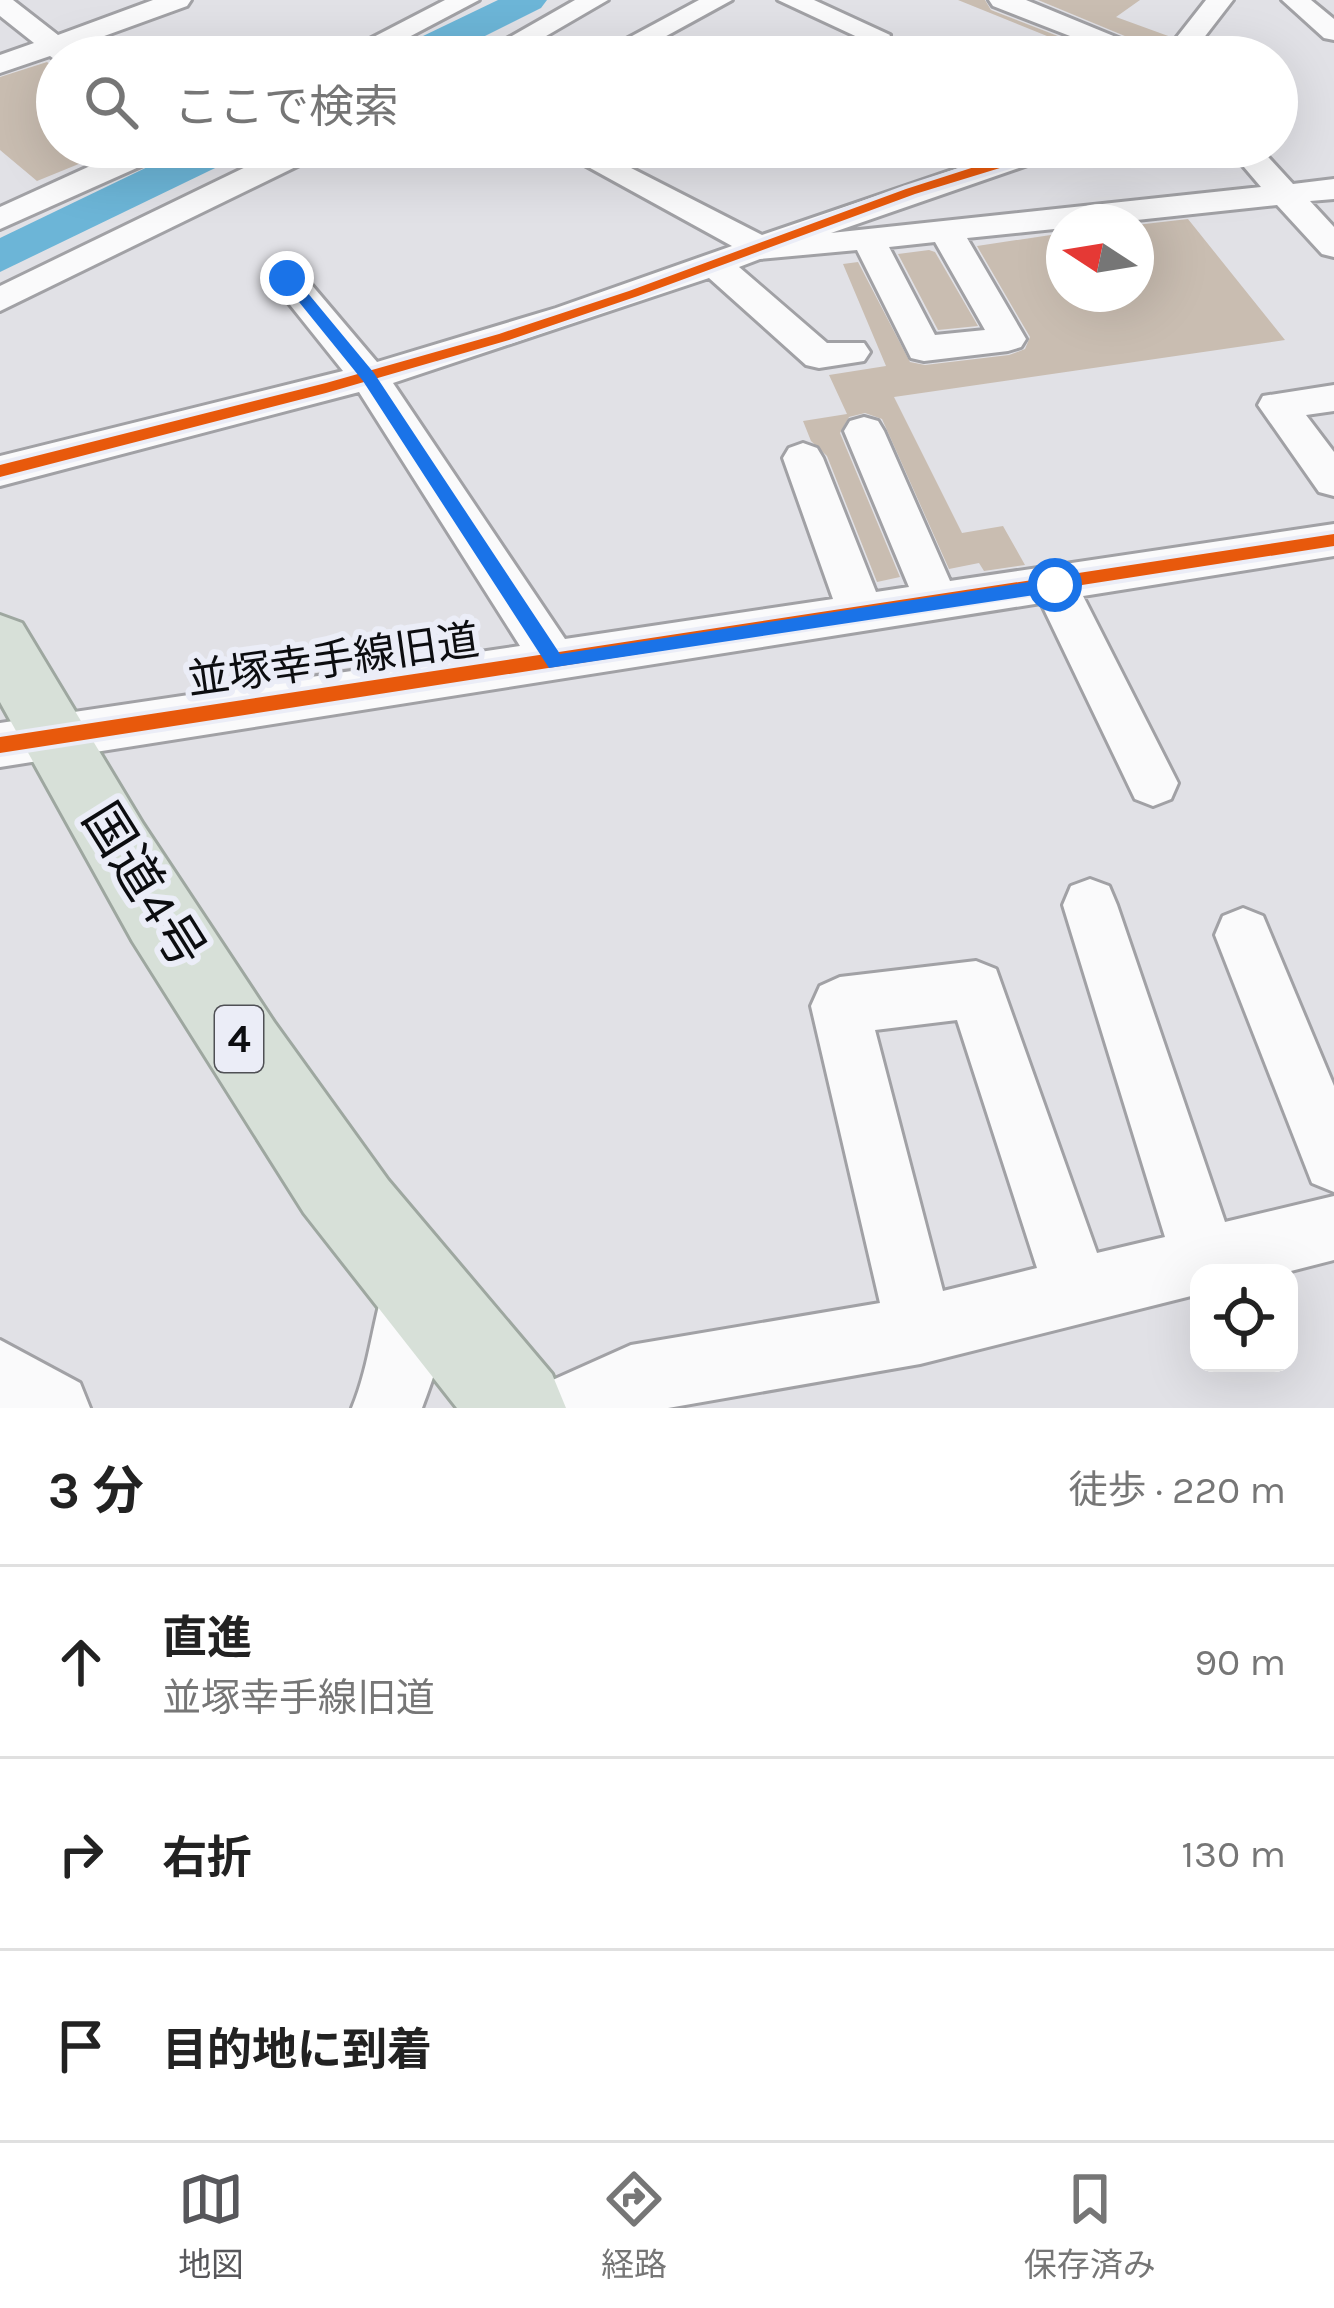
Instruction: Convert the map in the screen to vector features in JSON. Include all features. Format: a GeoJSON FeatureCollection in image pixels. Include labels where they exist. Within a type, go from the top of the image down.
{"type":"FeatureCollection","features":[{"type":"Feature","properties":{"kind":"highway","name":"国道4号"},"geometry":{"type":"LineString","coordinates":[[0,641],[27,741],[338,1186],[518,1408]]}},
{"type":"Feature","properties":{"kind":"street"},"geometry":{"type":"LineString","coordinates":[[96,36],[178,0]]}},
{"type":"Feature","properties":{"kind":"street"},"geometry":{"type":"LineString","coordinates":[[392,36],[466,0]]}},
{"type":"Feature","properties":{"kind":"street"},"geometry":{"type":"LineString","coordinates":[[528,36],[595,0]]}},
{"type":"Feature","properties":{"kind":"street"},"geometry":{"type":"LineString","coordinates":[[652,36],[719,0]]}},
{"type":"Feature","properties":{"kind":"street"},"geometry":{"type":"LineString","coordinates":[[790,0],[876,35]]}},
{"type":"Feature","properties":{"kind":"street"},"geometry":{"type":"LineString","coordinates":[[1002,0],[1095,36]]}},
{"type":"Feature","properties":{"kind":"street"},"geometry":{"type":"LineString","coordinates":[[1192,36],[1220,0]]}},
{"type":"Feature","properties":{"kind":"street"},"geometry":{"type":"LineString","coordinates":[[1295,0],[1334,32]]}},
{"type":"Feature","properties":{"kind":"street"},"geometry":{"type":"LineString","coordinates":[[0,3],[43,36]]}},
{"type":"Feature","properties":{"kind":"street"},"geometry":{"type":"LineString","coordinates":[[0,65],[36,57]]}},
{"type":"Feature","properties":{"kind":"street"},"geometry":{"type":"LineString","coordinates":[[0,220],[112,168]]}},
{"type":"Feature","properties":{"kind":"street"},"geometry":{"type":"LineString","coordinates":[[0,301],[269,168]]}},
{"type":"Feature","properties":{"kind":"street"},"geometry":{"type":"LineString","coordinates":[[607,168],[764,250],[1334,189]]}},
{"type":"Feature","properties":{"kind":"street"},"geometry":{"type":"LineString","coordinates":[[0,471],[125,434],[369,377],[764,250],[984,168]]}},
{"type":"Feature","properties":{"kind":"street"},"geometry":{"type":"LineString","coordinates":[[1262,168],[1334,247]]}},
{"type":"Feature","properties":{"kind":"street"},"geometry":{"type":"LineString","coordinates":[[868,239],[924,349],[1008,339],[946,231]]}},
{"type":"Feature","properties":{"kind":"street"},"geometry":{"type":"LineString","coordinates":[[716,266],[819,356],[851,352]]}},
{"type":"Feature","properties":{"kind":"street"},"geometry":{"type":"LineString","coordinates":[[287,278],[369,377],[556,663]]}},
{"type":"Feature","properties":{"kind":"street"},"geometry":{"type":"LineString","coordinates":[[1334,398],[1277,405],[1334,481]]}},
{"type":"Feature","properties":{"kind":"street"},"geometry":{"type":"LineString","coordinates":[[864,431],[937,602]]}},
{"type":"Feature","properties":{"kind":"street"},"geometry":{"type":"LineString","coordinates":[[803,458],[862,615]]}},
{"type":"Feature","properties":{"kind":"street","name":"並塚幸手線旧道"},"geometry":{"type":"LineString","coordinates":[[27,741],[937,602],[1329,549]]}},
{"type":"Feature","properties":{"kind":"street"},"geometry":{"type":"LineString","coordinates":[[1055,585],[1153,783]]}},
{"type":"Feature","properties":{"kind":"street"},"geometry":{"type":"LineString","coordinates":[[1090,904],[1205,1260]]}},
{"type":"Feature","properties":{"kind":"street"},"geometry":{"type":"LineString","coordinates":[[1244,934],[1334,1161]]}},
{"type":"Feature","properties":{"kind":"street"},"geometry":{"type":"LineString","coordinates":[[920,1330],[840,1006],[976,989],[1077,1291]]}},
{"type":"Feature","properties":{"kind":"street"},"geometry":{"type":"LineString","coordinates":[[571,1408],[631,1380],[920,1330],[1334,1228]]}},
{"type":"Feature","properties":{"kind":"street"},"geometry":{"type":"LineString","coordinates":[[387,1408],[404,1369],[416,1285]]}},
{"type":"Feature","properties":{"kind":"street"},"geometry":{"type":"LineString","coordinates":[[0,1373],[55,1408]]}},
{"type":"Feature","properties":{"kind":"building"},"geometry":{"type":"Polygon","coordinates":[[[958,0],[985,0],[991,10],[1058,36],[1047,36],[958,0]]]}},
{"type":"Feature","properties":{"kind":"building"},"geometry":{"type":"Polygon","coordinates":[[[1038,0],[1140,0],[1116,17],[1168,36],[1125,36],[1038,0]]]}},
{"type":"Feature","properties":{"kind":"building"},"geometry":{"type":"Polygon","coordinates":[[[36,66],[36,168],[69,168],[37,181],[0,150],[0,77],[36,66]]]}},
{"type":"Feature","properties":{"kind":"building"},"geometry":{"type":"Polygon","coordinates":[[[1188,219],[1285,340],[894,397],[962,533],[1003,526],[1025,565],[984,571],[979,563],[949,569],[882,419],[865,413],[849,417],[840,433],[900,577],[877,582],[827,456],[811,441],[803,421],[847,414],[829,375],[886,366],[843,264],[858,262],[910,362],[925,365],[1009,355],[1025,349],[1030,337],[977,246],[1046,236],[1046,312],[1154,312],[1154,223],[1188,219]]]}},
{"type":"Feature","properties":{"kind":"building"},"geometry":{"type":"Polygon","coordinates":[[[935,252],[978,326],[938,330],[898,254],[935,252]]]}},
{"type":"Feature","properties":{"kind":"waterway"},"geometry":{"type":"LineString","coordinates":[[455,36],[528,0]]}},
{"type":"Feature","properties":{"kind":"waterway"},"geometry":{"type":"LineString","coordinates":[[0,257],[181,168]]}},
{"type":"Feature","properties":{"kind":"cycle path"},"geometry":{"type":"LineString","coordinates":[[0,471],[504,337],[989,168]]}},
{"type":"Feature","properties":{"kind":"cycle path"},"geometry":{"type":"LineString","coordinates":[[0,745],[1334,540]]}},
{"type":"Feature","properties":{"kind":"route"},"geometry":{"type":"LineString","coordinates":[[287,278],[369,377],[556,663],[1055,585]]}}]}
